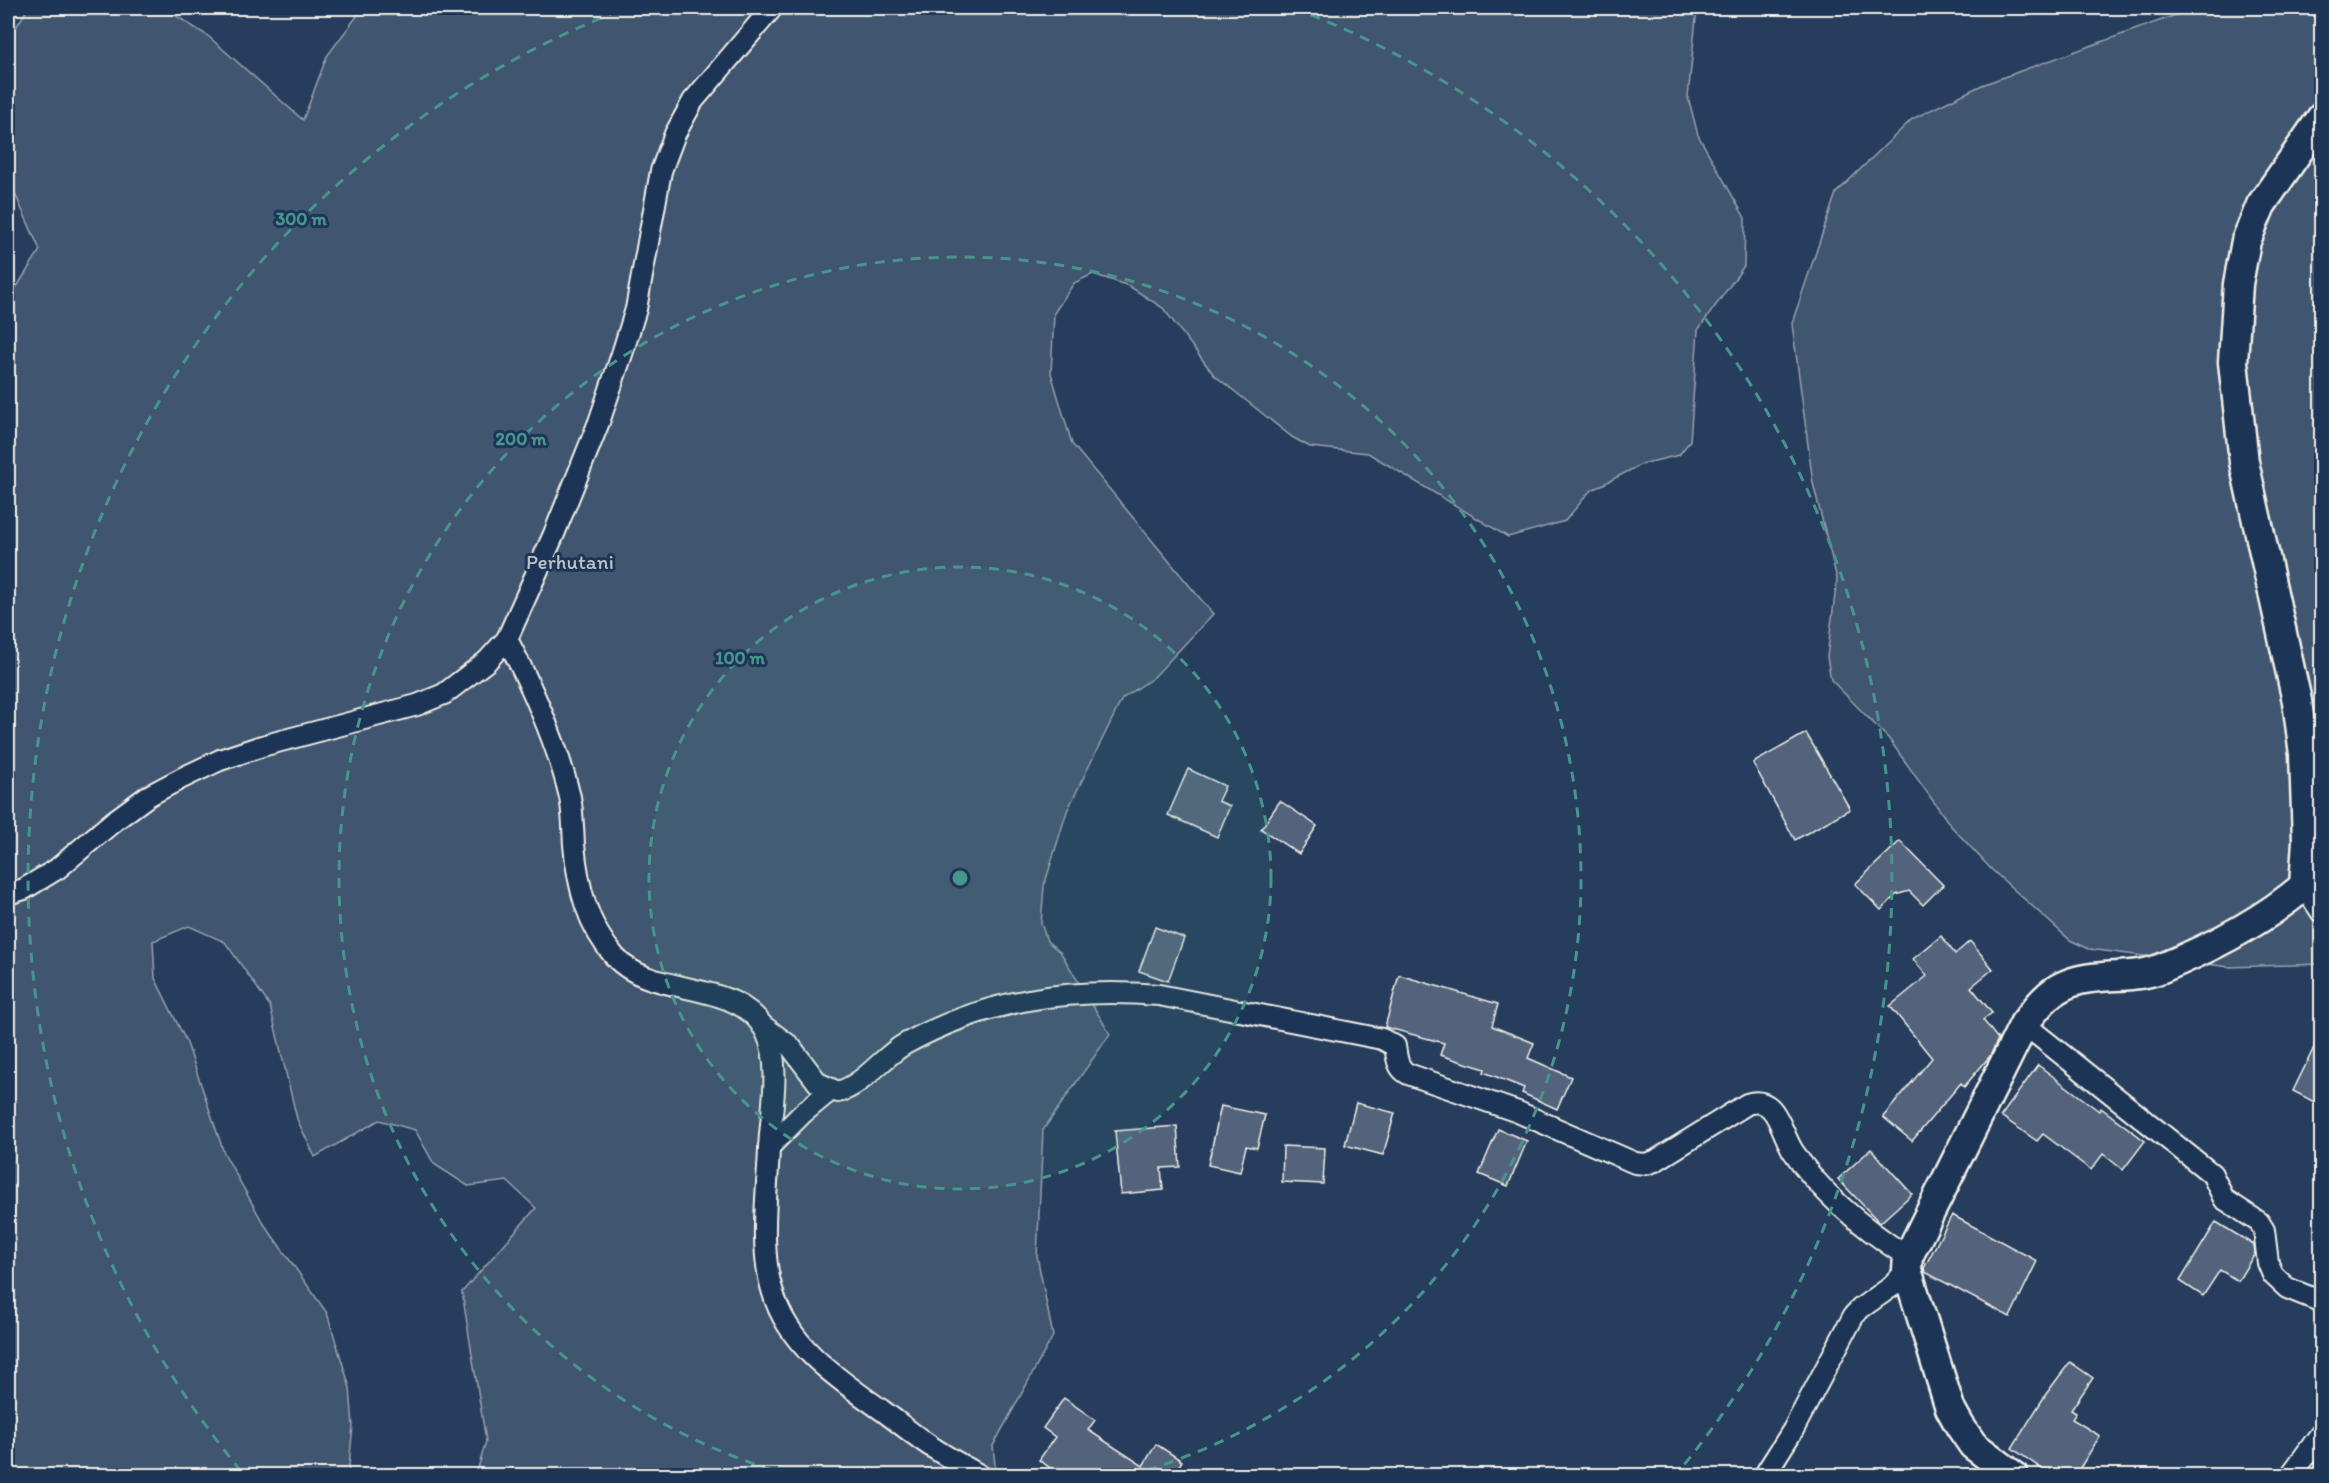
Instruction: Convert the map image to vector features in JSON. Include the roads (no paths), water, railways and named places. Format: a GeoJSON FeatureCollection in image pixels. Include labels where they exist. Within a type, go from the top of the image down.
{"type":"FeatureCollection","features":[{"type":"Feature","properties":{"kind":"street"},"geometry":{"type":"LineString","coordinates":[[8,894],[24,889],[57,869],[139,802],[182,778],[220,760],[262,746],[417,705],[444,694],[488,661],[507,639],[591,442],[622,354],[636,309],[661,171],[675,134],[693,101],[772,8]]}},
{"type":"Feature","properties":{"kind":"street"},"geometry":{"type":"LineString","coordinates":[[2322,117],[2261,206],[2246,241],[2238,284],[2233,362],[2244,462],[2300,722],[2304,754],[2306,832],[2304,886],[2322,913]]}},
{"type":"Feature","properties":{"kind":"street"},"geometry":{"type":"LineString","coordinates":[[507,639],[548,725],[562,769],[570,800],[580,886],[588,915],[600,939],[618,961],[637,972],[658,981],[701,991],[726,1000],[751,1013],[762,1025],[781,1037],[818,1083],[838,1092],[853,1085],[901,1047],[915,1039],[975,1014],[1025,999],[1085,993],[1159,995],[1382,1039],[1395,1046],[1398,1065],[1407,1074],[1518,1112],[1635,1162],[1646,1164],[1655,1161],[1748,1104],[1757,1101],[1766,1103],[1772,1109],[1792,1150],[1825,1191],[1907,1263],[1950,1408],[1973,1445],[2014,1476]]}},
{"type":"Feature","properties":{"kind":"street"},"geometry":{"type":"LineString","coordinates":[[1764,1476],[1793,1430],[1854,1315],[1891,1287],[1907,1263],[2024,1024],[2042,1001],[2063,986],[2087,979],[2134,976],[2160,969],[2239,933],[2265,918],[2304,886]]}},
{"type":"Feature","properties":{"kind":"street"},"geometry":{"type":"LineString","coordinates":[[2024,1024],[2212,1173],[2224,1198],[2259,1222],[2264,1230],[2268,1263],[2273,1275],[2288,1288],[2322,1302]]}},
{"type":"Feature","properties":{"kind":"street"},"geometry":{"type":"LineString","coordinates":[[762,1025],[771,1046],[774,1064],[766,1237],[768,1268],[772,1292],[788,1326],[810,1354],[838,1379],[934,1449],[981,1476]]}},
{"type":"Feature","properties":{"kind":"street"},"geometry":{"type":"LineString","coordinates":[[769,1147],[803,1113],[831,1090]]}},
{"type":"Feature","properties":{"kind":"street"},"geometry":{"type":"LineString","coordinates":[[2290,1476],[2322,1432]]}},
{"type":"Feature","properties":{"kind":"park label","name":"Perhutani"},"geometry":{"type":"Point","coordinates":[570,561]}}]}
